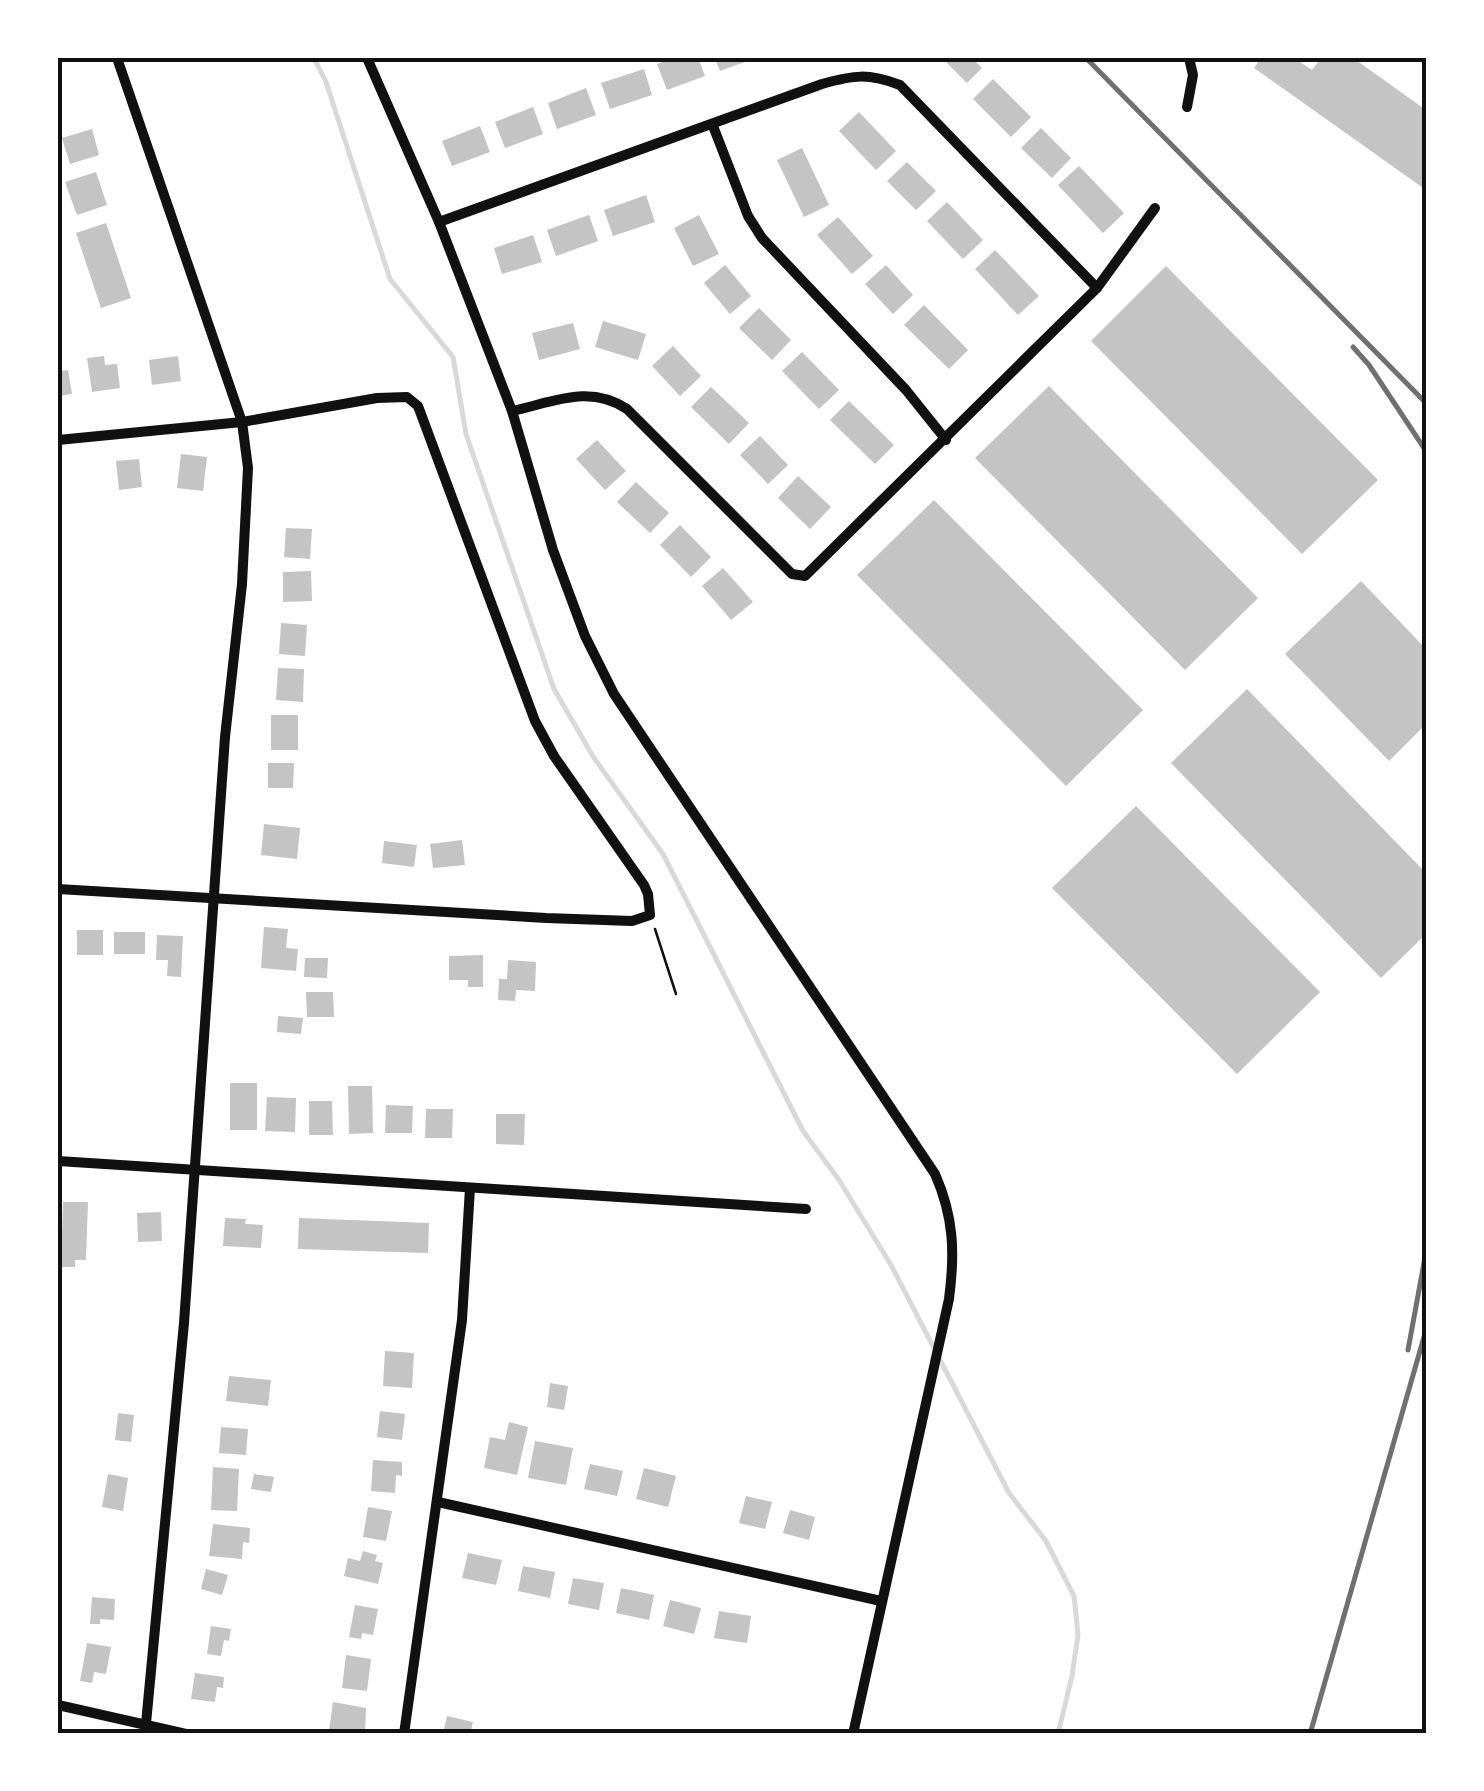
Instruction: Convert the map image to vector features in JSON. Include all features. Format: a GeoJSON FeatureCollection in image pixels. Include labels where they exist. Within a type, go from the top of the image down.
{"type":"FeatureCollection","features":[{"type":"Feature","properties":{"kind":"street"},"geometry":{"type":"LineString","coordinates":[[117,58],[242,422],[248,468],[184,1323],[145,1729]]}},
{"type":"Feature","properties":{"kind":"street"},"geometry":{"type":"LineString","coordinates":[[367,58],[439,222],[512,411],[553,550],[585,636],[614,694],[935,1174],[942,1191],[952,1227],[954,1258],[949,1299],[852,1734]]}},
{"type":"Feature","properties":{"kind":"street"},"geometry":{"type":"LineString","coordinates":[[1188,107],[1193,75],[1189,58]]}},
{"type":"Feature","properties":{"kind":"street"},"geometry":{"type":"LineString","coordinates":[[439,222],[848,76],[874,76],[900,85],[1097,288]]}},
{"type":"Feature","properties":{"kind":"street"},"geometry":{"type":"LineString","coordinates":[[713,126],[748,216],[762,238],[906,390],[946,440]]}},
{"type":"Feature","properties":{"kind":"street"},"geometry":{"type":"LineString","coordinates":[[512,411],[578,396],[596,394],[612,398],[628,409],[792,574],[806,576],[1097,288],[1154,208]]}},
{"type":"Feature","properties":{"kind":"street"},"geometry":{"type":"LineString","coordinates":[[58,440],[242,422],[377,398],[407,397],[422,414],[535,722],[554,756],[644,884],[650,915],[632,921],[546,918],[58,889]]}},
{"type":"Feature","properties":{"kind":"street"},"geometry":{"type":"LineString","coordinates":[[58,1161],[806,1210]]}},
{"type":"Feature","properties":{"kind":"street"},"geometry":{"type":"LineString","coordinates":[[404,1734],[462,1320],[470,1188]]}},
{"type":"Feature","properties":{"kind":"street"},"geometry":{"type":"LineString","coordinates":[[438,1502],[882,1601]]}},
{"type":"Feature","properties":{"kind":"street"},"geometry":{"type":"LineString","coordinates":[[58,1705],[145,1729],[186,1734]]}},
{"type":"Feature","properties":{"kind":"path"},"geometry":{"type":"LineString","coordinates":[[650,915],[676,994]]}},
{"type":"Feature","properties":{"kind":"building"},"geometry":{"type":"Polygon","coordinates":[[[674,58],[698,58],[705,76],[667,90],[657,64],[674,58]]]}},
{"type":"Feature","properties":{"kind":"building"},"geometry":{"type":"Polygon","coordinates":[[[715,58],[756,58],[720,71],[715,58]]]}},
{"type":"Feature","properties":{"kind":"building"},"geometry":{"type":"Polygon","coordinates":[[[942,58],[972,58],[982,68],[967,83],[942,58]]]}},
{"type":"Feature","properties":{"kind":"building"},"geometry":{"type":"Polygon","coordinates":[[[1261,58],[1294,58],[1312,70],[1321,58],[1353,58],[1426,110],[1426,190],[1254,68],[1261,58]]]}},
{"type":"Feature","properties":{"kind":"building"},"geometry":{"type":"Polygon","coordinates":[[[644,69],[652,95],[610,109],[601,83],[644,69]]]}},
{"type":"Feature","properties":{"kind":"building"},"geometry":{"type":"Polygon","coordinates":[[[993,79],[1031,117],[1011,137],[973,99],[993,79]]]}},
{"type":"Feature","properties":{"kind":"building"},"geometry":{"type":"Polygon","coordinates":[[[586,88],[596,115],[557,129],[548,103],[586,88]]]}},
{"type":"Feature","properties":{"kind":"building"},"geometry":{"type":"Polygon","coordinates":[[[533,107],[543,134],[505,148],[495,122],[533,107]]]}},
{"type":"Feature","properties":{"kind":"building"},"geometry":{"type":"Polygon","coordinates":[[[859,112],[896,151],[876,170],[839,131],[859,112]]]}},
{"type":"Feature","properties":{"kind":"building"},"geometry":{"type":"Polygon","coordinates":[[[480,126],[490,152],[452,166],[442,141],[480,126]]]}},
{"type":"Feature","properties":{"kind":"building"},"geometry":{"type":"Polygon","coordinates":[[[1041,128],[1071,158],[1052,178],[1021,148],[1041,128]]]}},
{"type":"Feature","properties":{"kind":"building"},"geometry":{"type":"Polygon","coordinates":[[[92,129],[99,155],[70,164],[62,138],[92,129]]]}},
{"type":"Feature","properties":{"kind":"building"},"geometry":{"type":"Polygon","coordinates":[[[802,148],[829,205],[804,217],[777,160],[802,148]]]}},
{"type":"Feature","properties":{"kind":"building"},"geometry":{"type":"Polygon","coordinates":[[[907,162],[936,191],[916,210],[887,181],[907,162]]]}},
{"type":"Feature","properties":{"kind":"building"},"geometry":{"type":"Polygon","coordinates":[[[1079,166],[1124,213],[1103,233],[1058,185],[1079,166]]]}},
{"type":"Feature","properties":{"kind":"building"},"geometry":{"type":"Polygon","coordinates":[[[96,172],[107,205],[77,215],[65,182],[96,172]]]}},
{"type":"Feature","properties":{"kind":"building"},"geometry":{"type":"Polygon","coordinates":[[[646,195],[655,222],[613,236],[604,210],[646,195]]]}},
{"type":"Feature","properties":{"kind":"building"},"geometry":{"type":"Polygon","coordinates":[[[947,202],[983,240],[963,259],[927,221],[947,202]]]}},
{"type":"Feature","properties":{"kind":"building"},"geometry":{"type":"Polygon","coordinates":[[[589,215],[598,241],[556,256],[547,230],[589,215]]]}},
{"type":"Feature","properties":{"kind":"building"},"geometry":{"type":"Polygon","coordinates":[[[699,215],[719,254],[693,266],[674,228],[699,215]]]}},
{"type":"Feature","properties":{"kind":"building"},"geometry":{"type":"Polygon","coordinates":[[[838,217],[873,256],[852,274],[817,235],[838,217]]]}},
{"type":"Feature","properties":{"kind":"building"},"geometry":{"type":"Polygon","coordinates":[[[106,223],[131,298],[101,308],[76,233],[106,223]]]}},
{"type":"Feature","properties":{"kind":"building"},"geometry":{"type":"Polygon","coordinates":[[[533,235],[542,262],[502,274],[494,248],[533,235]]]}},
{"type":"Feature","properties":{"kind":"building"},"geometry":{"type":"Polygon","coordinates":[[[995,250],[1039,296],[1018,315],[975,269],[995,250]]]}},
{"type":"Feature","properties":{"kind":"building"},"geometry":{"type":"Polygon","coordinates":[[[725,265],[751,296],[730,314],[704,283],[725,265]]]}},
{"type":"Feature","properties":{"kind":"building"},"geometry":{"type":"Polygon","coordinates":[[[886,265],[913,295],[893,314],[865,284],[886,265]]]}},
{"type":"Feature","properties":{"kind":"building"},"geometry":{"type":"Polygon","coordinates":[[[1166,266],[1378,480],[1302,554],[1091,341],[1166,266]]]}},
{"type":"Feature","properties":{"kind":"building"},"geometry":{"type":"Polygon","coordinates":[[[924,305],[968,350],[949,369],[904,325],[924,305]]]}},
{"type":"Feature","properties":{"kind":"building"},"geometry":{"type":"Polygon","coordinates":[[[759,308],[791,340],[772,360],[739,328],[759,308]]]}},
{"type":"Feature","properties":{"kind":"building"},"geometry":{"type":"Polygon","coordinates":[[[603,321],[646,334],[638,360],[595,347],[603,321]]]}},
{"type":"Feature","properties":{"kind":"building"},"geometry":{"type":"Polygon","coordinates":[[[573,323],[580,349],[539,360],[532,333],[573,323]]]}},
{"type":"Feature","properties":{"kind":"building"},"geometry":{"type":"Polygon","coordinates":[[[673,346],[701,376],[680,396],[652,366],[673,346]]]}},
{"type":"Feature","properties":{"kind":"building"},"geometry":{"type":"Polygon","coordinates":[[[802,352],[839,390],[819,409],[782,371],[802,352]]]}},
{"type":"Feature","properties":{"kind":"building"},"geometry":{"type":"Polygon","coordinates":[[[104,356],[105,365],[117,364],[120,388],[92,392],[87,358],[104,356]]]}},
{"type":"Feature","properties":{"kind":"building"},"geometry":{"type":"Polygon","coordinates":[[[178,356],[181,381],[152,385],[149,360],[178,356]]]}},
{"type":"Feature","properties":{"kind":"building"},"geometry":{"type":"Polygon","coordinates":[[[68,370],[72,394],[58,396],[58,371],[68,370]]]}},
{"type":"Feature","properties":{"kind":"building"},"geometry":{"type":"Polygon","coordinates":[[[1049,386],[1258,598],[1185,670],[975,458],[1049,386]]]}},
{"type":"Feature","properties":{"kind":"building"},"geometry":{"type":"Polygon","coordinates":[[[711,387],[749,423],[729,444],[691,407],[711,387]]]}},
{"type":"Feature","properties":{"kind":"building"},"geometry":{"type":"Polygon","coordinates":[[[849,401],[894,445],[875,464],[830,420],[849,401]]]}},
{"type":"Feature","properties":{"kind":"building"},"geometry":{"type":"Polygon","coordinates":[[[760,436],[788,465],[768,484],[740,455],[760,436]]]}},
{"type":"Feature","properties":{"kind":"building"},"geometry":{"type":"Polygon","coordinates":[[[597,440],[626,471],[605,490],[576,459],[597,440]]]}},
{"type":"Feature","properties":{"kind":"building"},"geometry":{"type":"Polygon","coordinates":[[[181,454],[207,457],[203,491],[177,488],[181,454]]]}},
{"type":"Feature","properties":{"kind":"building"},"geometry":{"type":"Polygon","coordinates":[[[139,459],[142,487],[119,490],[116,461],[139,459]]]}},
{"type":"Feature","properties":{"kind":"building"},"geometry":{"type":"Polygon","coordinates":[[[798,476],[831,507],[810,529],[778,498],[798,476]]]}},
{"type":"Feature","properties":{"kind":"building"},"geometry":{"type":"Polygon","coordinates":[[[636,482],[669,513],[650,533],[617,502],[636,482]]]}},
{"type":"Feature","properties":{"kind":"building"},"geometry":{"type":"Polygon","coordinates":[[[934,500],[1143,710],[1066,786],[857,575],[934,500]]]}},
{"type":"Feature","properties":{"kind":"building"},"geometry":{"type":"Polygon","coordinates":[[[680,525],[711,557],[691,577],[660,545],[680,525]]]}},
{"type":"Feature","properties":{"kind":"building"},"geometry":{"type":"Polygon","coordinates":[[[286,528],[312,529],[310,559],[284,557],[286,528]]]}},
{"type":"Feature","properties":{"kind":"building"},"geometry":{"type":"Polygon","coordinates":[[[723,568],[753,602],[731,620],[702,586],[723,568]]]}},
{"type":"Feature","properties":{"kind":"building"},"geometry":{"type":"Polygon","coordinates":[[[311,571],[312,601],[283,602],[283,572],[311,571]]]}},
{"type":"Feature","properties":{"kind":"building"},"geometry":{"type":"Polygon","coordinates":[[[1361,581],[1426,649],[1426,724],[1389,761],[1285,654],[1361,581]]]}},
{"type":"Feature","properties":{"kind":"building"},"geometry":{"type":"Polygon","coordinates":[[[281,623],[307,625],[305,656],[279,654],[281,623]]]}},
{"type":"Feature","properties":{"kind":"building"},"geometry":{"type":"Polygon","coordinates":[[[278,668],[304,669],[303,702],[276,700],[278,668]]]}},
{"type":"Feature","properties":{"kind":"building"},"geometry":{"type":"Polygon","coordinates":[[[1247,689],[1426,873],[1426,934],[1381,978],[1171,763],[1247,689]]]}},
{"type":"Feature","properties":{"kind":"building"},"geometry":{"type":"Polygon","coordinates":[[[271,715],[298,715],[298,750],[271,750],[271,715]]]}},
{"type":"Feature","properties":{"kind":"building"},"geometry":{"type":"Polygon","coordinates":[[[268,763],[294,763],[293,788],[268,788],[268,763]]]}},
{"type":"Feature","properties":{"kind":"building"},"geometry":{"type":"Polygon","coordinates":[[[1136,806],[1320,992],[1237,1074],[1052,888],[1136,806]]]}},
{"type":"Feature","properties":{"kind":"building"},"geometry":{"type":"Polygon","coordinates":[[[264,824],[300,828],[297,859],[261,855],[264,824]]]}},
{"type":"Feature","properties":{"kind":"building"},"geometry":{"type":"Polygon","coordinates":[[[462,840],[465,865],[433,868],[430,844],[462,840]]]}},
{"type":"Feature","properties":{"kind":"building"},"geometry":{"type":"Polygon","coordinates":[[[384,841],[417,845],[414,867],[382,863],[384,841]]]}},
{"type":"Feature","properties":{"kind":"building"},"geometry":{"type":"Polygon","coordinates":[[[264,927],[288,929],[286,948],[298,949],[296,971],[261,968],[264,927]]]}},
{"type":"Feature","properties":{"kind":"building"},"geometry":{"type":"Polygon","coordinates":[[[77,930],[103,930],[103,955],[77,955],[77,930]]]}},
{"type":"Feature","properties":{"kind":"building"},"geometry":{"type":"Polygon","coordinates":[[[114,932],[145,932],[145,954],[114,954],[114,932]]]}},
{"type":"Feature","properties":{"kind":"building"},"geometry":{"type":"Polygon","coordinates":[[[157,935],[183,936],[181,977],[167,976],[168,960],[156,960],[157,935]]]}},
{"type":"Feature","properties":{"kind":"building"},"geometry":{"type":"Polygon","coordinates":[[[483,955],[483,987],[468,987],[468,980],[449,980],[449,956],[483,955]]]}},
{"type":"Feature","properties":{"kind":"building"},"geometry":{"type":"Polygon","coordinates":[[[305,958],[328,958],[327,978],[304,977],[305,958]]]}},
{"type":"Feature","properties":{"kind":"building"},"geometry":{"type":"Polygon","coordinates":[[[508,960],[536,962],[535,991],[516,990],[515,1001],[498,1000],[499,979],[507,979],[508,960]]]}},
{"type":"Feature","properties":{"kind":"building"},"geometry":{"type":"Polygon","coordinates":[[[306,992],[333,992],[334,1017],[307,1017],[306,992]]]}},
{"type":"Feature","properties":{"kind":"building"},"geometry":{"type":"Polygon","coordinates":[[[278,1016],[303,1018],[301,1034],[277,1032],[278,1016]]]}},
{"type":"Feature","properties":{"kind":"building"},"geometry":{"type":"Polygon","coordinates":[[[230,1083],[257,1083],[257,1130],[230,1130],[230,1083]]]}},
{"type":"Feature","properties":{"kind":"building"},"geometry":{"type":"Polygon","coordinates":[[[348,1086],[372,1086],[373,1133],[349,1134],[348,1086]]]}},
{"type":"Feature","properties":{"kind":"building"},"geometry":{"type":"Polygon","coordinates":[[[267,1097],[296,1098],[295,1132],[265,1131],[267,1097]]]}},
{"type":"Feature","properties":{"kind":"building"},"geometry":{"type":"Polygon","coordinates":[[[309,1101],[332,1101],[333,1135],[309,1135],[309,1101]]]}},
{"type":"Feature","properties":{"kind":"building"},"geometry":{"type":"Polygon","coordinates":[[[386,1105],[413,1106],[412,1133],[385,1133],[386,1105]]]}},
{"type":"Feature","properties":{"kind":"building"},"geometry":{"type":"Polygon","coordinates":[[[426,1109],[453,1109],[452,1138],[425,1138],[426,1109]]]}},
{"type":"Feature","properties":{"kind":"building"},"geometry":{"type":"Polygon","coordinates":[[[496,1114],[525,1114],[524,1145],[496,1144],[496,1114]]]}},
{"type":"Feature","properties":{"kind":"building"},"geometry":{"type":"Polygon","coordinates":[[[63,1202],[88,1202],[86,1260],[75,1260],[75,1267],[61,1267],[63,1202]]]}},
{"type":"Feature","properties":{"kind":"building"},"geometry":{"type":"Polygon","coordinates":[[[161,1212],[162,1241],[138,1242],[137,1213],[161,1212]]]}},
{"type":"Feature","properties":{"kind":"building"},"geometry":{"type":"Polygon","coordinates":[[[225,1218],[263,1225],[261,1248],[223,1246],[225,1218]]]}},
{"type":"Feature","properties":{"kind":"building"},"geometry":{"type":"Polygon","coordinates":[[[299,1218],[429,1223],[428,1253],[298,1249],[299,1218]]]}},
{"type":"Feature","properties":{"kind":"building"},"geometry":{"type":"Polygon","coordinates":[[[385,1351],[414,1353],[412,1388],[383,1386],[385,1351]]]}},
{"type":"Feature","properties":{"kind":"building"},"geometry":{"type":"Polygon","coordinates":[[[229,1376],[271,1380],[268,1406],[226,1401],[229,1376]]]}},
{"type":"Feature","properties":{"kind":"building"},"geometry":{"type":"Polygon","coordinates":[[[550,1383],[568,1386],[564,1410],[547,1407],[550,1383]]]}},
{"type":"Feature","properties":{"kind":"building"},"geometry":{"type":"Polygon","coordinates":[[[380,1411],[405,1414],[402,1440],[377,1437],[380,1411]]]}},
{"type":"Feature","properties":{"kind":"building"},"geometry":{"type":"Polygon","coordinates":[[[118,1413],[134,1415],[131,1442],[115,1440],[118,1413]]]}},
{"type":"Feature","properties":{"kind":"building"},"geometry":{"type":"Polygon","coordinates":[[[509,1422],[528,1427],[517,1475],[484,1468],[490,1437],[505,1440],[509,1422]]]}},
{"type":"Feature","properties":{"kind":"building"},"geometry":{"type":"Polygon","coordinates":[[[221,1427],[248,1429],[246,1455],[219,1453],[221,1427]]]}},
{"type":"Feature","properties":{"kind":"building"},"geometry":{"type":"Polygon","coordinates":[[[535,1441],[573,1448],[566,1485],[528,1478],[535,1441]]]}},
{"type":"Feature","properties":{"kind":"building"},"geometry":{"type":"Polygon","coordinates":[[[373,1460],[402,1462],[402,1476],[396,1475],[395,1493],[371,1491],[373,1460]]]}},
{"type":"Feature","properties":{"kind":"building"},"geometry":{"type":"Polygon","coordinates":[[[590,1464],[623,1471],[617,1496],[584,1489],[590,1464]]]}},
{"type":"Feature","properties":{"kind":"building"},"geometry":{"type":"Polygon","coordinates":[[[213,1467],[239,1469],[237,1511],[211,1510],[213,1467]]]}},
{"type":"Feature","properties":{"kind":"building"},"geometry":{"type":"Polygon","coordinates":[[[644,1468],[676,1476],[668,1507],[636,1499],[644,1468]]]}},
{"type":"Feature","properties":{"kind":"building"},"geometry":{"type":"Polygon","coordinates":[[[108,1474],[128,1478],[123,1511],[102,1507],[108,1474]]]}},
{"type":"Feature","properties":{"kind":"building"},"geometry":{"type":"Polygon","coordinates":[[[254,1474],[274,1477],[271,1492],[251,1489],[254,1474]]]}},
{"type":"Feature","properties":{"kind":"building"},"geometry":{"type":"Polygon","coordinates":[[[746,1496],[772,1502],[765,1529],[739,1523],[746,1496]]]}},
{"type":"Feature","properties":{"kind":"building"},"geometry":{"type":"Polygon","coordinates":[[[368,1507],[392,1511],[386,1541],[363,1537],[368,1507]]]}},
{"type":"Feature","properties":{"kind":"building"},"geometry":{"type":"Polygon","coordinates":[[[790,1510],[815,1517],[809,1540],[783,1533],[790,1510]]]}},
{"type":"Feature","properties":{"kind":"building"},"geometry":{"type":"Polygon","coordinates":[[[213,1524],[250,1528],[249,1543],[243,1542],[242,1559],[209,1556],[213,1524]]]}},
{"type":"Feature","properties":{"kind":"building"},"geometry":{"type":"Polygon","coordinates":[[[363,1551],[377,1555],[375,1561],[383,1563],[378,1584],[344,1576],[348,1558],[360,1561],[363,1551]]]}},
{"type":"Feature","properties":{"kind":"building"},"geometry":{"type":"Polygon","coordinates":[[[468,1553],[502,1560],[496,1585],[462,1578],[468,1553]]]}},
{"type":"Feature","properties":{"kind":"building"},"geometry":{"type":"Polygon","coordinates":[[[523,1566],[555,1572],[550,1598],[518,1591],[523,1566]]]}},
{"type":"Feature","properties":{"kind":"building"},"geometry":{"type":"Polygon","coordinates":[[[206,1569],[228,1575],[222,1595],[201,1589],[206,1569]]]}},
{"type":"Feature","properties":{"kind":"building"},"geometry":{"type":"Polygon","coordinates":[[[573,1578],[604,1583],[599,1610],[568,1604],[573,1578]]]}},
{"type":"Feature","properties":{"kind":"building"},"geometry":{"type":"Polygon","coordinates":[[[621,1588],[654,1595],[649,1620],[616,1613],[621,1588]]]}},
{"type":"Feature","properties":{"kind":"building"},"geometry":{"type":"Polygon","coordinates":[[[92,1597],[115,1599],[114,1620],[100,1619],[100,1624],[90,1624],[92,1597]]]}},
{"type":"Feature","properties":{"kind":"building"},"geometry":{"type":"Polygon","coordinates":[[[670,1600],[701,1608],[694,1634],[663,1626],[670,1600]]]}},
{"type":"Feature","properties":{"kind":"building"},"geometry":{"type":"Polygon","coordinates":[[[355,1605],[378,1609],[373,1635],[349,1637],[355,1605]]]}},
{"type":"Feature","properties":{"kind":"building"},"geometry":{"type":"Polygon","coordinates":[[[719,1611],[751,1616],[747,1643],[714,1638],[719,1611]]]}},
{"type":"Feature","properties":{"kind":"building"},"geometry":{"type":"Polygon","coordinates":[[[211,1626],[231,1629],[221,1656],[207,1654],[211,1626]]]}},
{"type":"Feature","properties":{"kind":"building"},"geometry":{"type":"Polygon","coordinates":[[[87,1643],[111,1647],[106,1674],[94,1672],[92,1683],[80,1681],[87,1643]]]}},
{"type":"Feature","properties":{"kind":"building"},"geometry":{"type":"Polygon","coordinates":[[[346,1655],[371,1659],[367,1691],[342,1688],[346,1655]]]}},
{"type":"Feature","properties":{"kind":"building"},"geometry":{"type":"Polygon","coordinates":[[[195,1673],[224,1677],[223,1688],[217,1687],[215,1702],[191,1699],[195,1673]]]}},
{"type":"Feature","properties":{"kind":"building"},"geometry":{"type":"Polygon","coordinates":[[[333,1702],[366,1708],[365,1734],[329,1731],[333,1702]]]}},
{"type":"Feature","properties":{"kind":"building"},"geometry":{"type":"Polygon","coordinates":[[[447,1716],[473,1722],[470,1734],[443,1734],[447,1716]]]}},
{"type":"Feature","properties":{"kind":"waterway"},"geometry":{"type":"LineString","coordinates":[[314,58],[326,82],[390,279],[453,357],[466,434],[554,689],[594,758],[663,854],[803,1131],[839,1180],[891,1265],[1009,1493],[1046,1541],[1074,1596],[1078,1635],[1058,1734]]}},
{"type":"Feature","properties":{"kind":"railway"},"geometry":{"type":"LineString","coordinates":[[1086,58],[1426,403]]}},
{"type":"Feature","properties":{"kind":"railway"},"geometry":{"type":"LineString","coordinates":[[1353,347],[1426,451]]}},
{"type":"Feature","properties":{"kind":"railway"},"geometry":{"type":"LineString","coordinates":[[1408,1350],[1426,1252]]}},
{"type":"Feature","properties":{"kind":"railway"},"geometry":{"type":"LineString","coordinates":[[1310,1734],[1426,1330]]}}]}
